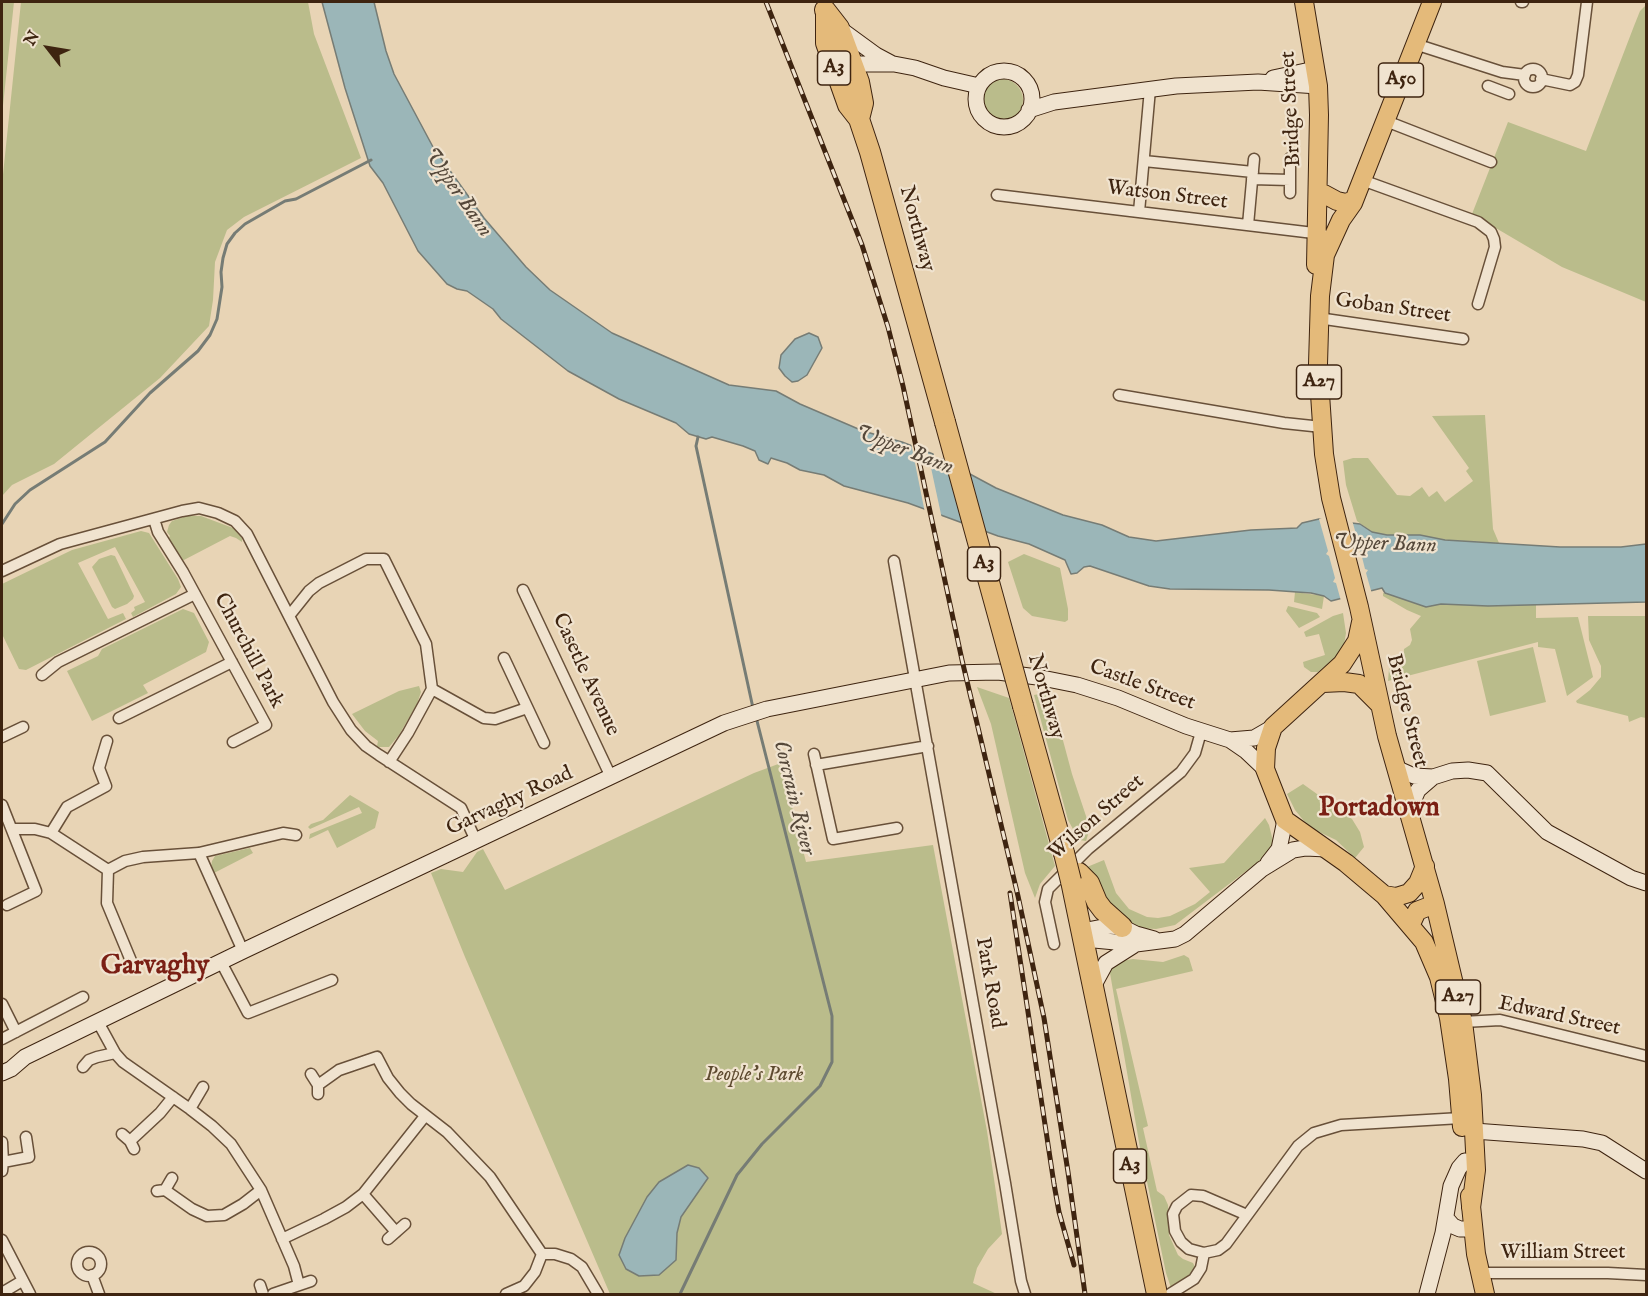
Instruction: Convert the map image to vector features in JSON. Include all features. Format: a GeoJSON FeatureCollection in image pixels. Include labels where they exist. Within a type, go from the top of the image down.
{"type":"FeatureCollection","features":[{"type":"Feature","properties":{"kind":"highway","name":"Northway"},"geometry":{"type":"LineString","coordinates":[[824,7],[839,28],[848,105],[859,119],[870,152],[1023,706],[1070,867],[1161,1291]]}},
{"type":"Feature","properties":{"kind":"highway","name":"Northway"},"geometry":{"type":"LineString","coordinates":[[824,7],[826,43],[843,67]]}},
{"type":"Feature","properties":{"kind":"highway"},"geometry":{"type":"LineString","coordinates":[[1070,867],[1089,883],[1102,910],[1122,927]]}},
{"type":"Feature","properties":{"kind":"main road","name":"Bridge Street"},"geometry":{"type":"LineString","coordinates":[[1304,2],[1316,78],[1320,124],[1321,186],[1330,240],[1318,318],[1318,364],[1327,478],[1380,705],[1425,867]]}},
{"type":"Feature","properties":{"kind":"main road","name":"A50"},"geometry":{"type":"LineString","coordinates":[[1330,240],[1353,202],[1432,2]]}},
{"type":"Feature","properties":{"kind":"main road"},"geometry":{"type":"LineString","coordinates":[[1321,186],[1337,201],[1353,202]]}},
{"type":"Feature","properties":{"kind":"main road","name":"Bridge Street"},"geometry":{"type":"LineString","coordinates":[[1320,296],[1315,276],[1330,240]]}},
{"type":"Feature","properties":{"kind":"main road","name":"A27"},"geometry":{"type":"LineString","coordinates":[[1273,727],[1342,664],[1351,652],[1357,641],[1359,608]]}},
{"type":"Feature","properties":{"kind":"main road"},"geometry":{"type":"LineString","coordinates":[[1323,682],[1359,684],[1380,705]]}},
{"type":"Feature","properties":{"kind":"main road"},"geometry":{"type":"LineString","coordinates":[[1265,769],[1266,748],[1273,727]]}},
{"type":"Feature","properties":{"kind":"main road","name":"Castle Street"},"geometry":{"type":"LineString","coordinates":[[1265,769],[1283,828]]}},
{"type":"Feature","properties":{"kind":"main road","name":"A27"},"geometry":{"type":"LineString","coordinates":[[1283,828],[1327,849],[1346,863],[1384,895],[1424,942],[1439,977],[1449,1018],[1479,1273],[1485,1294]]}},
{"type":"Feature","properties":{"kind":"main road"},"geometry":{"type":"LineString","coordinates":[[1384,895],[1396,897],[1409,893],[1419,883],[1425,867]]}},
{"type":"Feature","properties":{"kind":"main road","name":"A27"},"geometry":{"type":"LineString","coordinates":[[1425,867],[1463,1022],[1472,1095],[1476,1170],[1471,1208]]}},
{"type":"Feature","properties":{"kind":"main road"},"geometry":{"type":"LineString","coordinates":[[1411,924],[1417,911],[1435,904]]}},
{"type":"Feature","properties":{"kind":"street"},"geometry":{"type":"LineString","coordinates":[[1415,44],[1504,72],[1525,75],[1531,69],[1536,70],[1540,73],[1541,79],[1570,85],[1575,82],[1578,75],[1587,2]]}},
{"type":"Feature","properties":{"kind":"street"},"geometry":{"type":"LineString","coordinates":[[839,28],[876,55],[894,64]]}},
{"type":"Feature","properties":{"kind":"street"},"geometry":{"type":"LineString","coordinates":[[843,67],[894,64],[979,86]]}},
{"type":"Feature","properties":{"kind":"street"},"geometry":{"type":"LineString","coordinates":[[944,78],[977,106],[985,120],[1000,127],[1016,124],[1023,119],[1031,103],[1030,92],[1021,77],[1006,72],[990,75],[979,86],[977,106]]}},
{"type":"Feature","properties":{"kind":"street"},"geometry":{"type":"LineString","coordinates":[[1498,90],[1504,72]]}},
{"type":"Feature","properties":{"kind":"street"},"geometry":{"type":"LineString","coordinates":[[1029,110],[1054,102],[1150,89],[1316,78]]}},
{"type":"Feature","properties":{"kind":"street"},"geometry":{"type":"LineString","coordinates":[[1139,212],[1150,89]]}},
{"type":"Feature","properties":{"kind":"street"},"geometry":{"type":"LineString","coordinates":[[1030,92],[1054,102]]}},
{"type":"Feature","properties":{"kind":"street"},"geometry":{"type":"LineString","coordinates":[[1386,121],[1491,162]]}},
{"type":"Feature","properties":{"kind":"street"},"geometry":{"type":"LineString","coordinates":[[1290,158],[1290,193]]}},
{"type":"Feature","properties":{"kind":"street"},"geometry":{"type":"LineString","coordinates":[[1248,225],[1254,159]]}},
{"type":"Feature","properties":{"kind":"street"},"geometry":{"type":"LineString","coordinates":[[1144,161],[1290,180]]}},
{"type":"Feature","properties":{"kind":"street"},"geometry":{"type":"LineString","coordinates":[[1362,180],[1478,222],[1491,232],[1495,247],[1478,304]]}},
{"type":"Feature","properties":{"kind":"street","name":"Watson Street"},"geometry":{"type":"LineString","coordinates":[[997,195],[1248,225],[1330,240]]}},
{"type":"Feature","properties":{"kind":"street","name":"Goban Street"},"geometry":{"type":"LineString","coordinates":[[1318,318],[1463,339]]}},
{"type":"Feature","properties":{"kind":"street"},"geometry":{"type":"LineString","coordinates":[[1119,395],[1284,423],[1322,427]]}},
{"type":"Feature","properties":{"kind":"street"},"geometry":{"type":"LineString","coordinates":[[2,571],[60,544],[199,508],[235,521],[247,534],[342,718],[366,746],[461,808],[476,841]]}},
{"type":"Feature","properties":{"kind":"street","name":"Churchill Park"},"geometry":{"type":"LineString","coordinates":[[154,519],[158,532],[195,594],[266,725],[233,742]]}},
{"type":"Feature","properties":{"kind":"street"},"geometry":{"type":"LineString","coordinates":[[289,616],[309,591],[319,583],[366,559],[384,559],[426,644],[432,689],[389,762]]}},
{"type":"Feature","properties":{"kind":"street","name":"Park Road"},"geometry":{"type":"LineString","coordinates":[[894,561],[1025,1294]]}},
{"type":"Feature","properties":{"kind":"street","name":"Casetle Avenue"},"geometry":{"type":"LineString","coordinates":[[523,590],[611,777]]}},
{"type":"Feature","properties":{"kind":"street","name":"Churchill Park"},"geometry":{"type":"LineString","coordinates":[[42,675],[58,662],[195,594]]}},
{"type":"Feature","properties":{"kind":"street"},"geometry":{"type":"LineString","coordinates":[[504,658],[544,743]]}},
{"type":"Feature","properties":{"kind":"street"},"geometry":{"type":"LineString","coordinates":[[119,718],[232,662]]}},
{"type":"Feature","properties":{"kind":"street","name":"Garvaghy Road"},"geometry":{"type":"LineString","coordinates":[[2,1073],[11,1069],[25,1057],[243,951],[744,716],[767,709],[949,674],[985,672],[1037,677]]}},
{"type":"Feature","properties":{"kind":"street","name":"Castle Street"},"geometry":{"type":"LineString","coordinates":[[1037,677],[1084,687],[1118,698],[1201,732],[1230,740],[1265,769]]}},
{"type":"Feature","properties":{"kind":"street"},"geometry":{"type":"LineString","coordinates":[[432,689],[484,718],[495,719],[527,708]]}},
{"type":"Feature","properties":{"kind":"street"},"geometry":{"type":"LineString","coordinates":[[2,737],[23,727]]}},
{"type":"Feature","properties":{"kind":"street","name":"Castle Street"},"geometry":{"type":"LineString","coordinates":[[1230,740],[1254,738],[1273,727]]}},
{"type":"Feature","properties":{"kind":"street","name":"Wilson Street"},"geometry":{"type":"LineString","coordinates":[[1054,944],[1045,902],[1048,890],[1088,849],[1181,772],[1195,753],[1201,732]]}},
{"type":"Feature","properties":{"kind":"street"},"geometry":{"type":"LineString","coordinates":[[51,833],[67,807],[106,786],[99,768],[107,741]]}},
{"type":"Feature","properties":{"kind":"street"},"geometry":{"type":"LineString","coordinates":[[897,828],[832,839],[815,760],[928,746]]}},
{"type":"Feature","properties":{"kind":"street"},"geometry":{"type":"LineString","coordinates":[[1396,768],[1414,776],[1433,777],[1452,771],[1468,770],[1487,773],[1547,832],[1631,878],[1647,883]]}},
{"type":"Feature","properties":{"kind":"street"},"geometry":{"type":"LineString","coordinates":[[1409,811],[1418,790],[1433,777]]}},
{"type":"Feature","properties":{"kind":"street"},"geometry":{"type":"LineString","coordinates":[[2,805],[36,891],[7,905]]}},
{"type":"Feature","properties":{"kind":"street"},"geometry":{"type":"LineString","coordinates":[[1262,869],[1279,849],[1283,828]]}},
{"type":"Feature","properties":{"kind":"street"},"geometry":{"type":"LineString","coordinates":[[12,830],[35,829],[51,833],[108,870]]}},
{"type":"Feature","properties":{"kind":"street"},"geometry":{"type":"LineString","coordinates":[[108,870],[125,861],[143,857],[199,853],[283,833],[296,835]]}},
{"type":"Feature","properties":{"kind":"street"},"geometry":{"type":"LineString","coordinates":[[1083,935],[1136,944],[1175,939],[1185,934],[1262,869],[1293,850],[1327,849]]}},
{"type":"Feature","properties":{"kind":"street"},"geometry":{"type":"LineString","coordinates":[[199,853],[243,951]]}},
{"type":"Feature","properties":{"kind":"street"},"geometry":{"type":"LineString","coordinates":[[1616,868],[1647,873]]}},
{"type":"Feature","properties":{"kind":"street"},"geometry":{"type":"LineString","coordinates":[[108,870],[106,903],[134,968]]}},
{"type":"Feature","properties":{"kind":"street"},"geometry":{"type":"LineString","coordinates":[[1083,935],[1108,926],[1122,927],[1144,937],[1163,941]]}},
{"type":"Feature","properties":{"kind":"street"},"geometry":{"type":"LineString","coordinates":[[1094,985],[1106,963],[1136,944]]}},
{"type":"Feature","properties":{"kind":"street"},"geometry":{"type":"LineString","coordinates":[[221,962],[248,1013],[332,980]]}},
{"type":"Feature","properties":{"kind":"street"},"geometry":{"type":"LineString","coordinates":[[2,1040],[83,997]]}},
{"type":"Feature","properties":{"kind":"street"},"geometry":{"type":"LineString","coordinates":[[2,1004],[16,1032]]}},
{"type":"Feature","properties":{"kind":"street","name":"Edward Street"},"geometry":{"type":"LineString","coordinates":[[1463,1022],[1500,1020],[1647,1056]]}},
{"type":"Feature","properties":{"kind":"street"},"geometry":{"type":"LineString","coordinates":[[98,1022],[115,1053],[123,1062],[190,1109],[231,1144],[261,1190],[294,1266],[299,1285]]}},
{"type":"Feature","properties":{"kind":"street"},"geometry":{"type":"LineString","coordinates":[[85,1060],[115,1053]]}},
{"type":"Feature","properties":{"kind":"street","name":"Garvaghy Road"},"geometry":{"type":"LineString","coordinates":[[2,1063],[25,1057]]}},
{"type":"Feature","properties":{"kind":"street"},"geometry":{"type":"LineString","coordinates":[[311,1074],[318,1090],[339,1070],[377,1057],[388,1078],[400,1093],[447,1132],[490,1177],[542,1254]]}},
{"type":"Feature","properties":{"kind":"street"},"geometry":{"type":"LineString","coordinates":[[190,1109],[203,1088]]}},
{"type":"Feature","properties":{"kind":"street"},"geometry":{"type":"LineString","coordinates":[[128,1141],[160,1113],[173,1097]]}},
{"type":"Feature","properties":{"kind":"street"},"geometry":{"type":"LineString","coordinates":[[282,1239],[331,1215],[363,1194],[425,1116]]}},
{"type":"Feature","properties":{"kind":"street"},"geometry":{"type":"LineString","coordinates":[[1247,1215],[1203,1196],[1191,1196],[1182,1200],[1173,1214],[1175,1231],[1181,1242],[1189,1249],[1204,1253],[1218,1250],[1226,1244],[1298,1146],[1314,1132],[1341,1125],[1461,1118]]}},
{"type":"Feature","properties":{"kind":"street"},"geometry":{"type":"LineString","coordinates":[[1474,1131],[1583,1139],[1602,1143],[1647,1171]]}},
{"type":"Feature","properties":{"kind":"street"},"geometry":{"type":"LineString","coordinates":[[2,1142],[2,1167],[29,1157],[26,1137]]}},
{"type":"Feature","properties":{"kind":"street"},"geometry":{"type":"LineString","coordinates":[[1427,1294],[1446,1218],[1451,1186],[1459,1168],[1465,1161]]}},
{"type":"Feature","properties":{"kind":"street"},"geometry":{"type":"LineString","coordinates":[[172,1178],[161,1191],[207,1216],[224,1215],[261,1190]]}},
{"type":"Feature","properties":{"kind":"street"},"geometry":{"type":"LineString","coordinates":[[363,1194],[396,1232]]}},
{"type":"Feature","properties":{"kind":"street"},"geometry":{"type":"LineString","coordinates":[[1446,1218],[1453,1226],[1460,1229],[1474,1229]]}},
{"type":"Feature","properties":{"kind":"street"},"geometry":{"type":"LineString","coordinates":[[2,1240],[30,1294]]}},
{"type":"Feature","properties":{"kind":"street"},"geometry":{"type":"LineString","coordinates":[[1161,1291],[1194,1279],[1201,1268],[1204,1253]]}},
{"type":"Feature","properties":{"kind":"street"},"geometry":{"type":"LineString","coordinates":[[506,1294],[524,1286],[535,1272],[542,1254]]}},
{"type":"Feature","properties":{"kind":"street"},"geometry":{"type":"LineString","coordinates":[[542,1254],[555,1254],[571,1259],[582,1267],[598,1294]]}},
{"type":"Feature","properties":{"kind":"street","name":"William Street"},"geometry":{"type":"LineString","coordinates":[[1479,1273],[1647,1275]]}},
{"type":"Feature","properties":{"kind":"street"},"geometry":{"type":"LineString","coordinates":[[92,1275],[99,1294]]}},
{"type":"Feature","properties":{"kind":"street"},"geometry":{"type":"LineString","coordinates":[[2,1293],[22,1281]]}},
{"type":"Feature","properties":{"kind":"street"},"geometry":{"type":"LineString","coordinates":[[273,1294],[311,1281]]}},
{"type":"Feature","properties":{"kind":"green space"},"geometry":{"type":"Polygon","coordinates":[[[2,2],[14,2],[2,115],[2,2]]]}},
{"type":"Feature","properties":{"kind":"green space"},"geometry":{"type":"Polygon","coordinates":[[[21,2],[308,2],[314,34],[361,158],[244,217],[227,230],[215,262],[209,326],[160,378],[54,464],[12,485],[2,496],[2,184],[21,2]]]}},
{"type":"Feature","properties":{"kind":"green space"},"geometry":{"type":"Polygon","coordinates":[[[1646,5],[1646,302],[1562,267],[1472,214],[1508,122],[1586,151],[1640,11],[1646,5]]]}},
{"type":"Feature","properties":{"kind":"green space"},"geometry":{"type":"Polygon","coordinates":[[[1002,79],[1017,85],[1023,100],[1017,115],[1002,121],[987,115],[981,100],[987,85],[1002,79]]]}},
{"type":"Feature","properties":{"kind":"green space"},"geometry":{"type":"Polygon","coordinates":[[[1485,415],[1493,529],[1499,543],[1445,540],[1420,535],[1387,535],[1372,532],[1357,521],[1346,485],[1343,461],[1368,458],[1397,495],[1410,496],[1422,487],[1429,497],[1437,491],[1445,502],[1473,481],[1466,471],[1469,468],[1432,416],[1485,415]]]}},
{"type":"Feature","properties":{"kind":"green space"},"geometry":{"type":"Polygon","coordinates":[[[187,516],[201,516],[233,528],[242,538],[242,542],[230,536],[182,561],[167,532],[172,521],[187,516]]]}},
{"type":"Feature","properties":{"kind":"green space"},"geometry":{"type":"Polygon","coordinates":[[[141,531],[149,533],[178,579],[181,587],[176,594],[133,617],[131,613],[135,610],[134,607],[145,602],[115,547],[78,563],[108,619],[123,613],[126,619],[26,670],[19,669],[2,634],[2,584],[72,550],[141,531]]]}},
{"type":"Feature","properties":{"kind":"green space"},"geometry":{"type":"Polygon","coordinates":[[[1024,554],[1060,568],[1068,609],[1068,620],[1065,622],[1032,616],[1023,608],[1008,562],[1024,554]]]}},
{"type":"Feature","properties":{"kind":"green space"},"geometry":{"type":"Polygon","coordinates":[[[115,556],[134,596],[127,604],[115,609],[92,567],[99,559],[115,556]]]}},
{"type":"Feature","properties":{"kind":"green space"},"geometry":{"type":"Polygon","coordinates":[[[1295,592],[1324,596],[1322,609],[1294,602],[1295,592]]]}},
{"type":"Feature","properties":{"kind":"green space"},"geometry":{"type":"Polygon","coordinates":[[[1383,593],[1426,606],[1536,604],[1536,618],[1578,617],[1593,677],[1567,696],[1555,649],[1538,647],[1538,642],[1388,681],[1389,669],[1396,664],[1403,664],[1404,649],[1410,645],[1412,640],[1410,629],[1421,616],[1383,596],[1383,593]]]}},
{"type":"Feature","properties":{"kind":"green space"},"geometry":{"type":"Polygon","coordinates":[[[1288,606],[1317,613],[1320,617],[1299,628],[1286,611],[1288,606]]]}},
{"type":"Feature","properties":{"kind":"green space"},"geometry":{"type":"Polygon","coordinates":[[[183,609],[194,613],[209,642],[206,652],[143,685],[148,693],[92,721],[67,671],[98,656],[102,649],[183,609]]]}},
{"type":"Feature","properties":{"kind":"green space"},"geometry":{"type":"Polygon","coordinates":[[[1343,613],[1346,633],[1344,645],[1338,655],[1318,672],[1311,672],[1304,667],[1303,662],[1325,655],[1319,634],[1306,637],[1304,632],[1343,613]]]}},
{"type":"Feature","properties":{"kind":"green space"},"geometry":{"type":"Polygon","coordinates":[[[1588,616],[1646,616],[1646,718],[1641,717],[1629,722],[1628,716],[1577,703],[1576,701],[1601,677],[1601,666],[1589,640],[1588,616]]]}},
{"type":"Feature","properties":{"kind":"green space"},"geometry":{"type":"Polygon","coordinates":[[[1533,647],[1546,702],[1490,716],[1477,661],[1533,647]]]}},
{"type":"Feature","properties":{"kind":"green space"},"geometry":{"type":"Polygon","coordinates":[[[419,686],[421,692],[417,704],[399,735],[389,747],[377,746],[378,741],[365,731],[352,714],[399,691],[419,686]]]}},
{"type":"Feature","properties":{"kind":"green space"},"geometry":{"type":"Polygon","coordinates":[[[977,687],[1009,698],[1055,866],[1040,884],[1035,898],[1025,873],[991,724],[977,687]]]}},
{"type":"Feature","properties":{"kind":"green space"},"geometry":{"type":"Polygon","coordinates":[[[1050,692],[1072,774],[1090,828],[1086,841],[1079,840],[1068,820],[1034,695],[1050,692]]]}},
{"type":"Feature","properties":{"kind":"green space","name":"People's Park"},"geometry":{"type":"Polygon","coordinates":[[[781,763],[806,862],[933,845],[987,1131],[1002,1234],[988,1249],[977,1268],[973,1283],[997,1294],[610,1294],[431,873],[441,869],[463,872],[477,852],[483,849],[505,890],[754,773],[781,763]]]}},
{"type":"Feature","properties":{"kind":"green space"},"geometry":{"type":"Polygon","coordinates":[[[1303,784],[1352,819],[1360,832],[1364,847],[1355,858],[1336,840],[1315,830],[1295,810],[1287,794],[1303,784]]]}},
{"type":"Feature","properties":{"kind":"green space"},"geometry":{"type":"Polygon","coordinates":[[[350,795],[379,812],[375,828],[337,848],[328,830],[309,839],[310,834],[362,813],[359,807],[310,829],[308,827],[323,820],[350,795]]]}},
{"type":"Feature","properties":{"kind":"green space"},"geometry":{"type":"Polygon","coordinates":[[[1265,818],[1274,845],[1266,856],[1175,925],[1156,929],[1136,928],[1113,917],[1087,867],[1104,860],[1116,893],[1129,909],[1147,917],[1170,916],[1195,904],[1210,892],[1189,868],[1224,863],[1265,818]]]}},
{"type":"Feature","properties":{"kind":"green space"},"geometry":{"type":"Polygon","coordinates":[[[250,848],[253,853],[214,873],[211,867],[215,856],[250,848]]]}},
{"type":"Feature","properties":{"kind":"green space"},"geometry":{"type":"Polygon","coordinates":[[[1184,955],[1189,958],[1193,971],[1116,989],[1148,1126],[1143,1128],[1157,1191],[1164,1196],[1168,1205],[1169,1235],[1178,1255],[1193,1263],[1195,1267],[1189,1279],[1171,1288],[1140,1148],[1110,973],[1112,968],[1121,961],[1133,959],[1163,962],[1184,955]]]}},
{"type":"Feature","properties":{"kind":"water","name":"Upper Bann"},"geometry":{"type":"Polygon","coordinates":[[[322,2],[374,2],[394,74],[433,147],[484,218],[526,267],[550,290],[612,333],[729,385],[776,391],[863,431],[933,454],[934,466],[939,465],[942,459],[996,488],[1063,515],[1102,525],[1129,537],[1156,541],[1251,530],[1297,528],[1302,523],[1319,519],[1360,524],[1372,532],[1387,535],[1420,535],[1445,540],[1560,547],[1621,547],[1646,544],[1646,602],[1488,606],[1441,604],[1426,607],[1385,593],[1382,588],[1331,601],[1324,596],[1311,593],[1269,590],[1170,589],[1149,586],[1090,566],[1071,574],[1065,560],[1029,544],[998,536],[908,503],[844,486],[824,475],[800,470],[771,458],[768,464],[759,460],[755,451],[743,446],[712,437],[706,439],[689,434],[676,423],[619,399],[568,371],[501,319],[493,309],[467,291],[447,284],[418,251],[383,183],[370,166],[345,88],[322,2]]]}},
{"type":"Feature","properties":{"kind":"water"},"geometry":{"type":"Polygon","coordinates":[[[809,333],[818,337],[822,348],[807,375],[792,382],[779,368],[781,355],[795,339],[809,333]]]}},
{"type":"Feature","properties":{"kind":"water"},"geometry":{"type":"Polygon","coordinates":[[[688,1165],[699,1168],[708,1178],[681,1217],[677,1233],[676,1260],[659,1275],[639,1276],[626,1269],[619,1255],[625,1238],[647,1197],[659,1182],[688,1165]]]}},
{"type":"Feature","properties":{"kind":"pier"},"geometry":{"type":"Polygon","coordinates":[[[911,443],[927,449],[942,519],[925,513],[911,443]]]}},
{"type":"Feature","properties":{"kind":"pier"},"geometry":{"type":"Polygon","coordinates":[[[1325,517],[1352,520],[1360,543],[1365,569],[1368,570],[1366,573],[1372,594],[1341,601],[1336,583],[1333,582],[1335,578],[1329,556],[1326,554],[1328,551],[1319,519],[1325,517]]]}},
{"type":"Feature","properties":{"kind":"waterway"},"geometry":{"type":"LineString","coordinates":[[2,524],[15,504],[30,490],[105,442],[150,393],[198,351],[210,335],[217,319],[222,287],[223,258],[227,244],[235,233],[245,224],[285,201],[296,199],[371,160]]}},
{"type":"Feature","properties":{"kind":"waterway","name":"Corcrain River"},"geometry":{"type":"LineString","coordinates":[[698,437],[696,446],[753,708]]}},
{"type":"Feature","properties":{"kind":"waterway","name":"Corcrain River"},"geometry":{"type":"LineString","coordinates":[[680,1294],[737,1175],[762,1144],[820,1086],[832,1062],[832,1016],[756,717]]}},
{"type":"Feature","properties":{"kind":"railway"},"geometry":{"type":"LineString","coordinates":[[766,2],[862,245],[888,327],[903,386],[962,660],[1018,896],[1044,1018],[1085,1294]]}},
{"type":"Feature","properties":{"kind":"railway"},"geometry":{"type":"LineString","coordinates":[[1010,893],[1054,1184],[1059,1212],[1074,1265]]}},
{"type":"Feature","properties":{"kind":"district","name":"Portadown"},"geometry":{"type":"Point","coordinates":[1379,809]}},
{"type":"Feature","properties":{"kind":"district","name":"Garvaghy"},"geometry":{"type":"Point","coordinates":[155,967]}}]}
